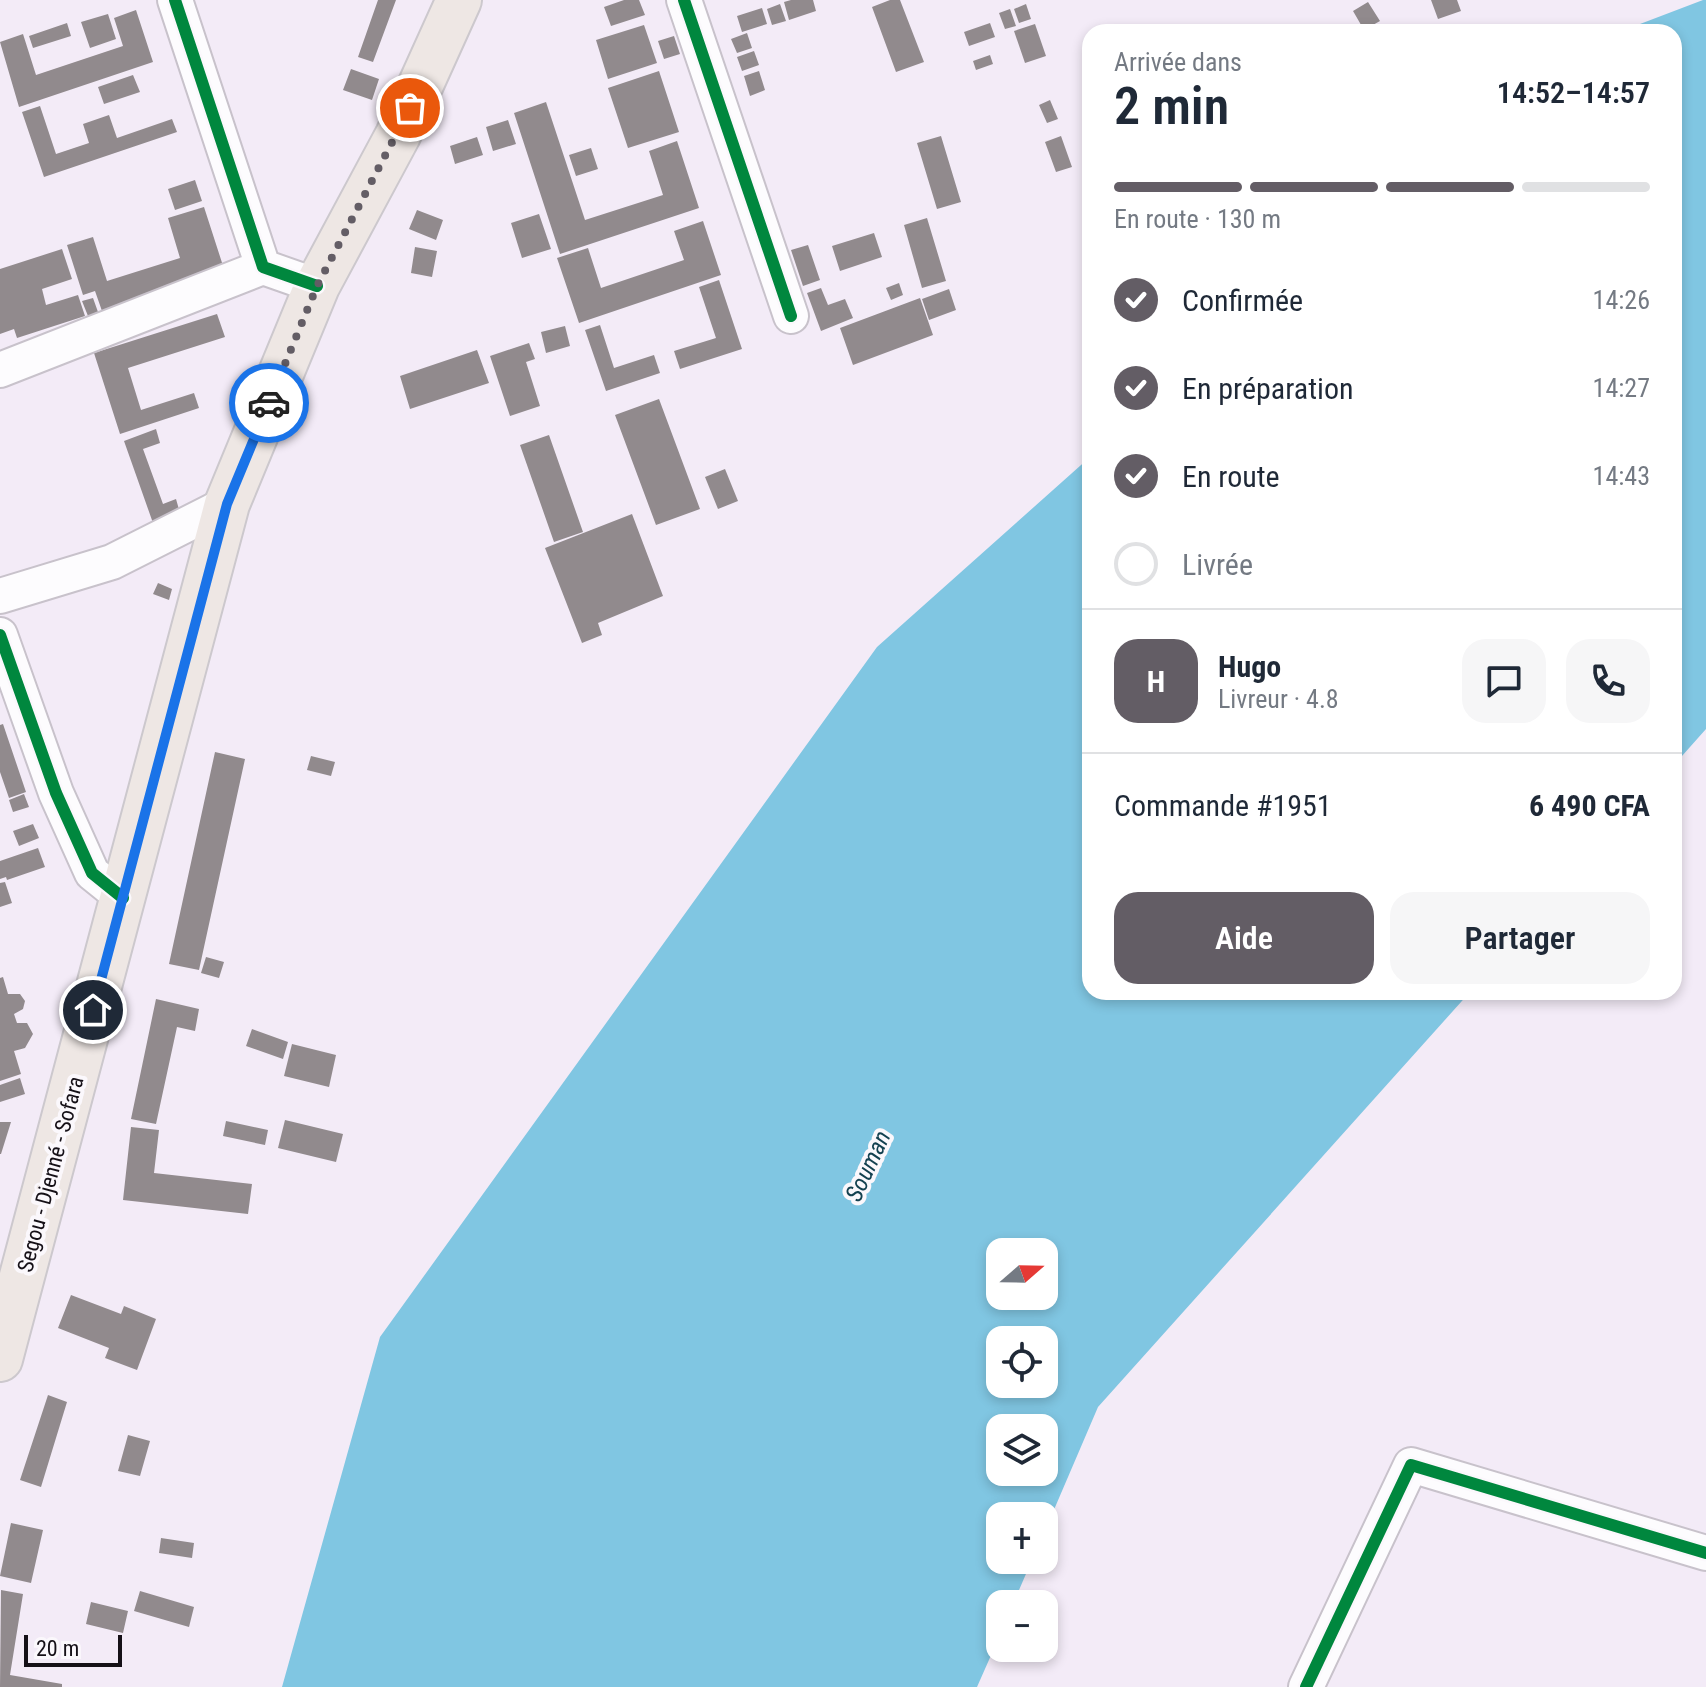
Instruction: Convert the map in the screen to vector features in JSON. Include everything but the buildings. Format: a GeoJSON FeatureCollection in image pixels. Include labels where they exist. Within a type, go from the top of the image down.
{"type":"FeatureCollection","features":[{"type":"Feature","properties":{"kind":"main road","name":"Segou - Djenné - Sofara"},"geometry":{"type":"LineString","coordinates":[[0,1359],[227,504],[317,286],[398,135],[459,0]]}},
{"type":"Feature","properties":{"kind":"street"},"geometry":{"type":"LineString","coordinates":[[175,0],[263,267]]}},
{"type":"Feature","properties":{"kind":"street"},"geometry":{"type":"LineString","coordinates":[[684,0],[791,316]]}},
{"type":"Feature","properties":{"kind":"street"},"geometry":{"type":"LineString","coordinates":[[0,370],[263,267],[317,286]]}},
{"type":"Feature","properties":{"kind":"street"},"geometry":{"type":"LineString","coordinates":[[0,596],[112,562],[227,504]]}},
{"type":"Feature","properties":{"kind":"street"},"geometry":{"type":"LineString","coordinates":[[0,635],[56,793],[92,873],[123,898]]}},
{"type":"Feature","properties":{"kind":"street"},"geometry":{"type":"LineString","coordinates":[[1306,1687],[1411,1465],[1706,1553]]}},
{"type":"Feature","properties":{"kind":"water"},"geometry":{"type":"Polygon","coordinates":[[[1706,0],[1706,729],[1682,756],[1682,24],[1640,24],[1706,0]]]}},
{"type":"Feature","properties":{"kind":"water","name":"Souman"},"geometry":{"type":"Polygon","coordinates":[[[1082,464],[1082,1000],[1463,1000],[1098,1407],[1057,1502],[986,1502],[986,1574],[1026,1574],[1019,1590],[986,1590],[988,1662],[977,1687],[282,1687],[380,1337],[877,647],[1082,464]]]}},
{"type":"Feature","properties":{"kind":"cycle path"},"geometry":{"type":"LineString","coordinates":[[175,0],[263,267],[317,286]]}},
{"type":"Feature","properties":{"kind":"cycle path"},"geometry":{"type":"LineString","coordinates":[[684,0],[791,316]]}},
{"type":"Feature","properties":{"kind":"cycle path"},"geometry":{"type":"LineString","coordinates":[[0,635],[56,793],[92,873],[123,898]]}},
{"type":"Feature","properties":{"kind":"cycle path"},"geometry":{"type":"LineString","coordinates":[[1306,1687],[1411,1465],[1706,1553]]}},
{"type":"Feature","properties":{"kind":"way so far"},"geometry":{"type":"LineString","coordinates":[[269,403],[317,286],[410,108]]}},
{"type":"Feature","properties":{"kind":"route"},"geometry":{"type":"LineString","coordinates":[[93,1010],[227,504],[269,403]]}}]}
